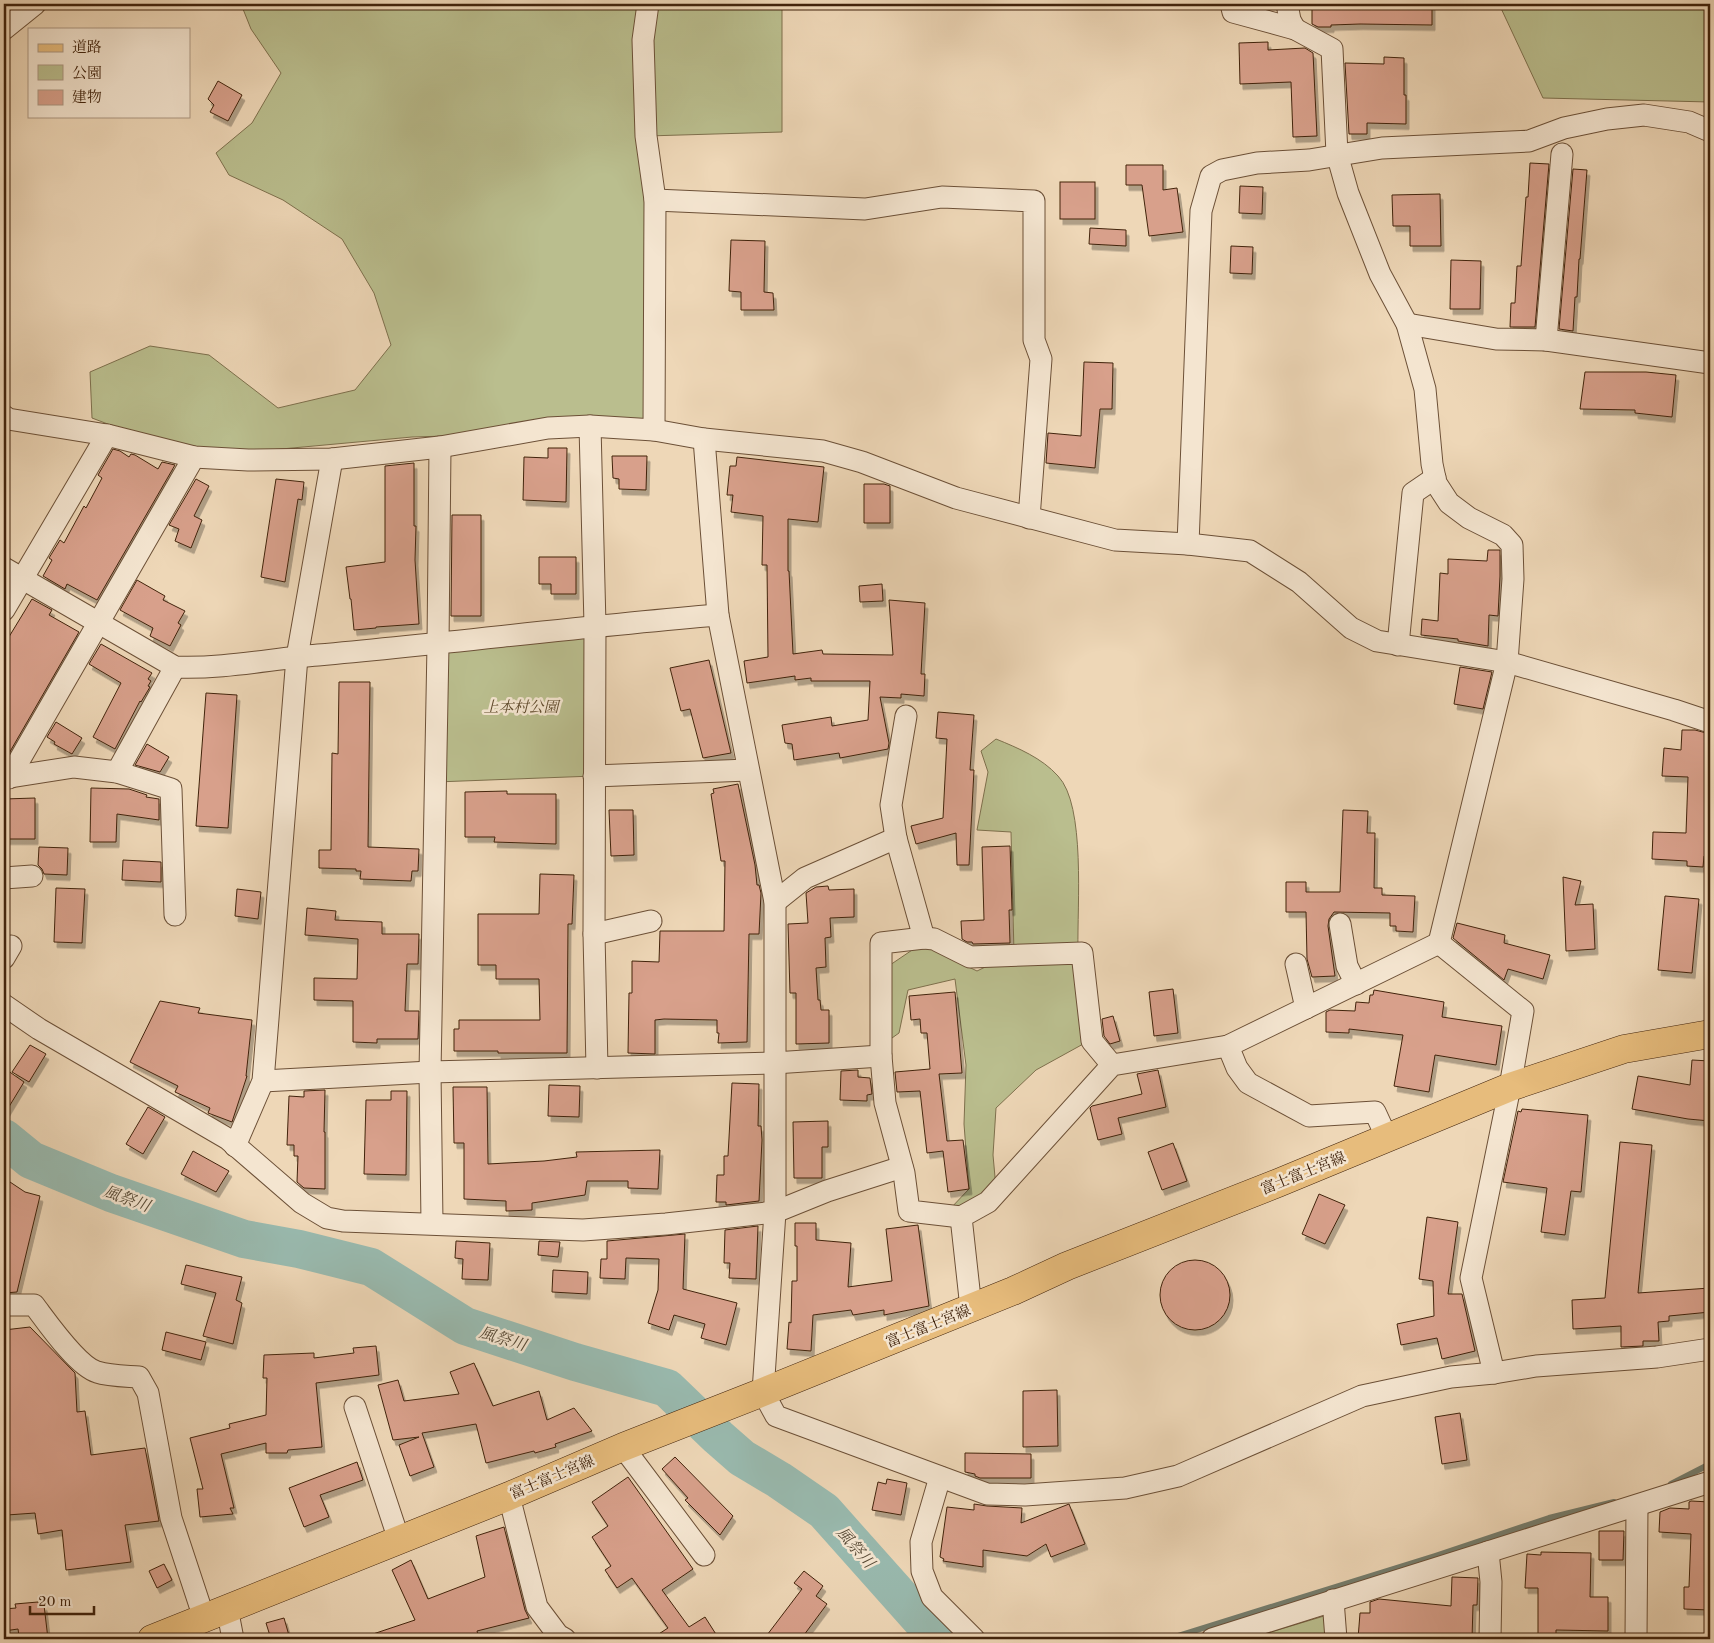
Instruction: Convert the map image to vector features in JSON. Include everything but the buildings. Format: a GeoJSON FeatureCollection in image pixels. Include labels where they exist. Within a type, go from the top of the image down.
{"type":"FeatureCollection","features":[{"type":"Feature","properties":{"kind":"main road","name":"富士富士宮線"},"geometry":{"type":"LineString","coordinates":[[152,1639],[509,1496],[622,1447],[971,1308],[1068,1266],[1278,1183],[1510,1087],[1624,1049],[1710,1034]]}},
{"type":"Feature","properties":{"kind":"street"},"geometry":{"type":"LineString","coordinates":[[4,29],[35,4]]}},
{"type":"Feature","properties":{"kind":"street"},"geometry":{"type":"LineString","coordinates":[[648,4],[643,40],[646,136],[655,200],[654,430]]}},
{"type":"Feature","properties":{"kind":"street"},"geometry":{"type":"LineString","coordinates":[[1231,4],[1233,12],[1295,29],[1332,49],[1337,154],[1348,192],[1380,274],[1407,324],[1425,389],[1431,456],[1435,478],[1449,503],[1469,518],[1503,535],[1512,545],[1513,579],[1507,662],[1439,943]]}},
{"type":"Feature","properties":{"kind":"street"},"geometry":{"type":"LineString","coordinates":[[1287,4],[1290,20],[1295,29]]}},
{"type":"Feature","properties":{"kind":"street"},"geometry":{"type":"LineString","coordinates":[[1188,544],[1201,211],[1211,176],[1222,170],[1257,162],[1309,160],[1382,148],[1528,141],[1564,128],[1607,119],[1644,115],[1689,122],[1710,131]]}},
{"type":"Feature","properties":{"kind":"street"},"geometry":{"type":"LineString","coordinates":[[1546,340],[1562,154]]}},
{"type":"Feature","properties":{"kind":"street"},"geometry":{"type":"LineString","coordinates":[[655,200],[865,209],[942,197],[1034,201],[1034,340],[1041,359],[1028,518]]}},
{"type":"Feature","properties":{"kind":"street"},"geometry":{"type":"LineString","coordinates":[[1407,324],[1496,339],[1546,340],[1710,363]]}},
{"type":"Feature","properties":{"kind":"street"},"geometry":{"type":"LineString","coordinates":[[5,420],[106,435],[194,457],[248,460],[332,459],[440,447],[548,428],[590,426],[654,430],[704,439],[824,452],[862,462],[956,498],[1115,540],[1188,544],[1250,551],[1299,582],[1351,628],[1377,641],[1507,662],[1710,722]]}},
{"type":"Feature","properties":{"kind":"street"},"geometry":{"type":"LineString","coordinates":[[590,426],[595,626],[594,934],[597,1068]]}},
{"type":"Feature","properties":{"kind":"street"},"geometry":{"type":"LineString","coordinates":[[4,610],[106,435]]}},
{"type":"Feature","properties":{"kind":"street"},"geometry":{"type":"LineString","coordinates":[[704,439],[718,615],[775,902],[775,1212],[763,1392],[776,1416],[987,1494],[1025,1495],[1125,1488],[1178,1476],[1362,1396],[1450,1377],[1494,1373],[1536,1366],[1657,1357],[1710,1349]]}},
{"type":"Feature","properties":{"kind":"street"},"geometry":{"type":"LineString","coordinates":[[432,1223],[430,1072],[440,447]]}},
{"type":"Feature","properties":{"kind":"street"},"geometry":{"type":"LineString","coordinates":[[6,778],[99,624],[194,457]]}},
{"type":"Feature","properties":{"kind":"street"},"geometry":{"type":"LineString","coordinates":[[235,1146],[263,1080],[297,657],[332,459]]}},
{"type":"Feature","properties":{"kind":"street"},"geometry":{"type":"LineString","coordinates":[[1398,645],[1413,493],[1435,478]]}},
{"type":"Feature","properties":{"kind":"street"},"geometry":{"type":"LineString","coordinates":[[4,568],[175,667],[201,668],[595,626],[718,615]]}},
{"type":"Feature","properties":{"kind":"street"},"geometry":{"type":"LineString","coordinates":[[117,772],[175,667]]}},
{"type":"Feature","properties":{"kind":"street"},"geometry":{"type":"LineString","coordinates":[[906,716],[891,805],[896,838],[924,938]]}},
{"type":"Feature","properties":{"kind":"street"},"geometry":{"type":"LineString","coordinates":[[6,778],[74,767],[117,772],[171,789],[175,915]]}},
{"type":"Feature","properties":{"kind":"street"},"geometry":{"type":"LineString","coordinates":[[594,776],[748,770]]}},
{"type":"Feature","properties":{"kind":"street"},"geometry":{"type":"LineString","coordinates":[[775,902],[805,878],[896,838]]}},
{"type":"Feature","properties":{"kind":"street"},"geometry":{"type":"LineString","coordinates":[[4,878],[32,876]]}},
{"type":"Feature","properties":{"kind":"street"},"geometry":{"type":"LineString","coordinates":[[594,934],[651,921]]}},
{"type":"Feature","properties":{"kind":"street"},"geometry":{"type":"LineString","coordinates":[[1340,924],[1347,966],[1356,984]]}},
{"type":"Feature","properties":{"kind":"street"},"geometry":{"type":"LineString","coordinates":[[1112,1065],[1092,1041],[1082,953],[970,957],[934,939],[924,938],[881,943],[880,1056],[885,1103],[902,1167],[909,1211],[961,1217],[988,1202],[1112,1065],[1228,1046],[1439,943]]}},
{"type":"Feature","properties":{"kind":"street"},"geometry":{"type":"LineString","coordinates":[[1439,943],[1523,1011],[1510,1087],[1471,1278],[1494,1373]]}},
{"type":"Feature","properties":{"kind":"street"},"geometry":{"type":"LineString","coordinates":[[1296,964],[1306,1008]]}},
{"type":"Feature","properties":{"kind":"street"},"geometry":{"type":"LineString","coordinates":[[4,1005],[39,1029],[228,1139],[302,1203],[327,1218],[344,1221],[582,1230],[666,1224],[775,1212],[827,1191],[902,1167]]}},
{"type":"Feature","properties":{"kind":"street"},"geometry":{"type":"LineString","coordinates":[[1228,1046],[1237,1068],[1248,1083],[1309,1116],[1375,1112],[1387,1138]]}},
{"type":"Feature","properties":{"kind":"street"},"geometry":{"type":"LineString","coordinates":[[263,1080],[430,1072],[774,1063],[880,1056]]}},
{"type":"Feature","properties":{"kind":"street"},"geometry":{"type":"LineString","coordinates":[[961,1217],[971,1308]]}},
{"type":"Feature","properties":{"kind":"street"},"geometry":{"type":"LineString","coordinates":[[4,1305],[34,1305],[55,1334],[85,1365],[97,1372],[139,1377],[148,1393],[172,1518],[215,1613],[233,1639]]}},
{"type":"Feature","properties":{"kind":"street"},"geometry":{"type":"LineString","coordinates":[[355,1407],[399,1540]]}},
{"type":"Feature","properties":{"kind":"street"},"geometry":{"type":"LineString","coordinates":[[622,1447],[704,1555]]}},
{"type":"Feature","properties":{"kind":"street"},"geometry":{"type":"LineString","coordinates":[[940,1477],[921,1542],[922,1571],[932,1597],[974,1639]]}},
{"type":"Feature","properties":{"kind":"street"},"geometry":{"type":"LineString","coordinates":[[1212,1639],[1248,1634],[1332,1600],[1710,1482]]}},
{"type":"Feature","properties":{"kind":"street"},"geometry":{"type":"LineString","coordinates":[[509,1496],[537,1607],[558,1635],[565,1639]]}},
{"type":"Feature","properties":{"kind":"street"},"geometry":{"type":"LineString","coordinates":[[1636,1639],[1637,1506]]}},
{"type":"Feature","properties":{"kind":"street"},"geometry":{"type":"LineString","coordinates":[[1488,1552],[1490,1639]]}},
{"type":"Feature","properties":{"kind":"street"},"geometry":{"type":"LineString","coordinates":[[1332,1600],[1336,1639]]}},
{"type":"Feature","properties":{"kind":"green space"},"geometry":{"type":"Polygon","coordinates":[[[241,4],[782,4],[782,132],[647,136],[654,430],[412,437],[194,457],[92,418],[90,372],[150,346],[209,355],[278,408],[355,390],[391,345],[374,293],[342,239],[283,200],[229,175],[216,153],[252,123],[281,73],[251,29],[241,4]]]}},
{"type":"Feature","properties":{"kind":"green space"},"geometry":{"type":"Polygon","coordinates":[[[1499,4],[1710,4],[1710,102],[1543,98],[1499,4]]]}},
{"type":"Feature","properties":{"kind":"green space","name":"上本村公園"},"geometry":{"type":"Polygon","coordinates":[[[595,625],[594,776],[436,782],[438,645],[595,625]]]}},
{"type":"Feature","properties":{"kind":"green space"},"geometry":{"type":"Polygon","coordinates":[[[996,739],[1029,754],[1052,770],[1067,790],[1073,809],[1078,858],[1078,948],[1085,1043],[1036,1070],[996,1108],[993,1155],[996,1188],[976,1212],[949,1210],[969,1189],[964,1124],[966,1065],[955,979],[908,990],[899,1033],[885,1043],[890,965],[921,944],[977,971],[1014,953],[1011,832],[977,830],[988,772],[981,751],[996,739]]]}},
{"type":"Feature","properties":{"kind":"green space"},"geometry":{"type":"Polygon","coordinates":[[[1324,1616],[1326,1639],[1259,1639],[1258,1636],[1324,1616]]]}},
{"type":"Feature","properties":{"kind":"waterway","name":"風祭川"},"geometry":{"type":"LineString","coordinates":[[4,1138],[31,1160],[111,1193],[244,1239],[299,1249],[371,1267],[465,1326],[575,1362],[667,1388],[742,1458],[779,1480],[824,1511],[938,1639]]}},
{"type":"Feature","properties":{"kind":"waterway"},"geometry":{"type":"LineString","coordinates":[[1671,1484],[1710,1464]]}},
{"type":"Feature","properties":{"kind":"waterway"},"geometry":{"type":"LineString","coordinates":[[1168,1639],[1435,1556],[1549,1518],[1614,1502]]}},
{"type":"Feature","properties":{"kind":"waterway"},"geometry":{"type":"LineString","coordinates":[[931,1632],[957,1636]]}}]}
